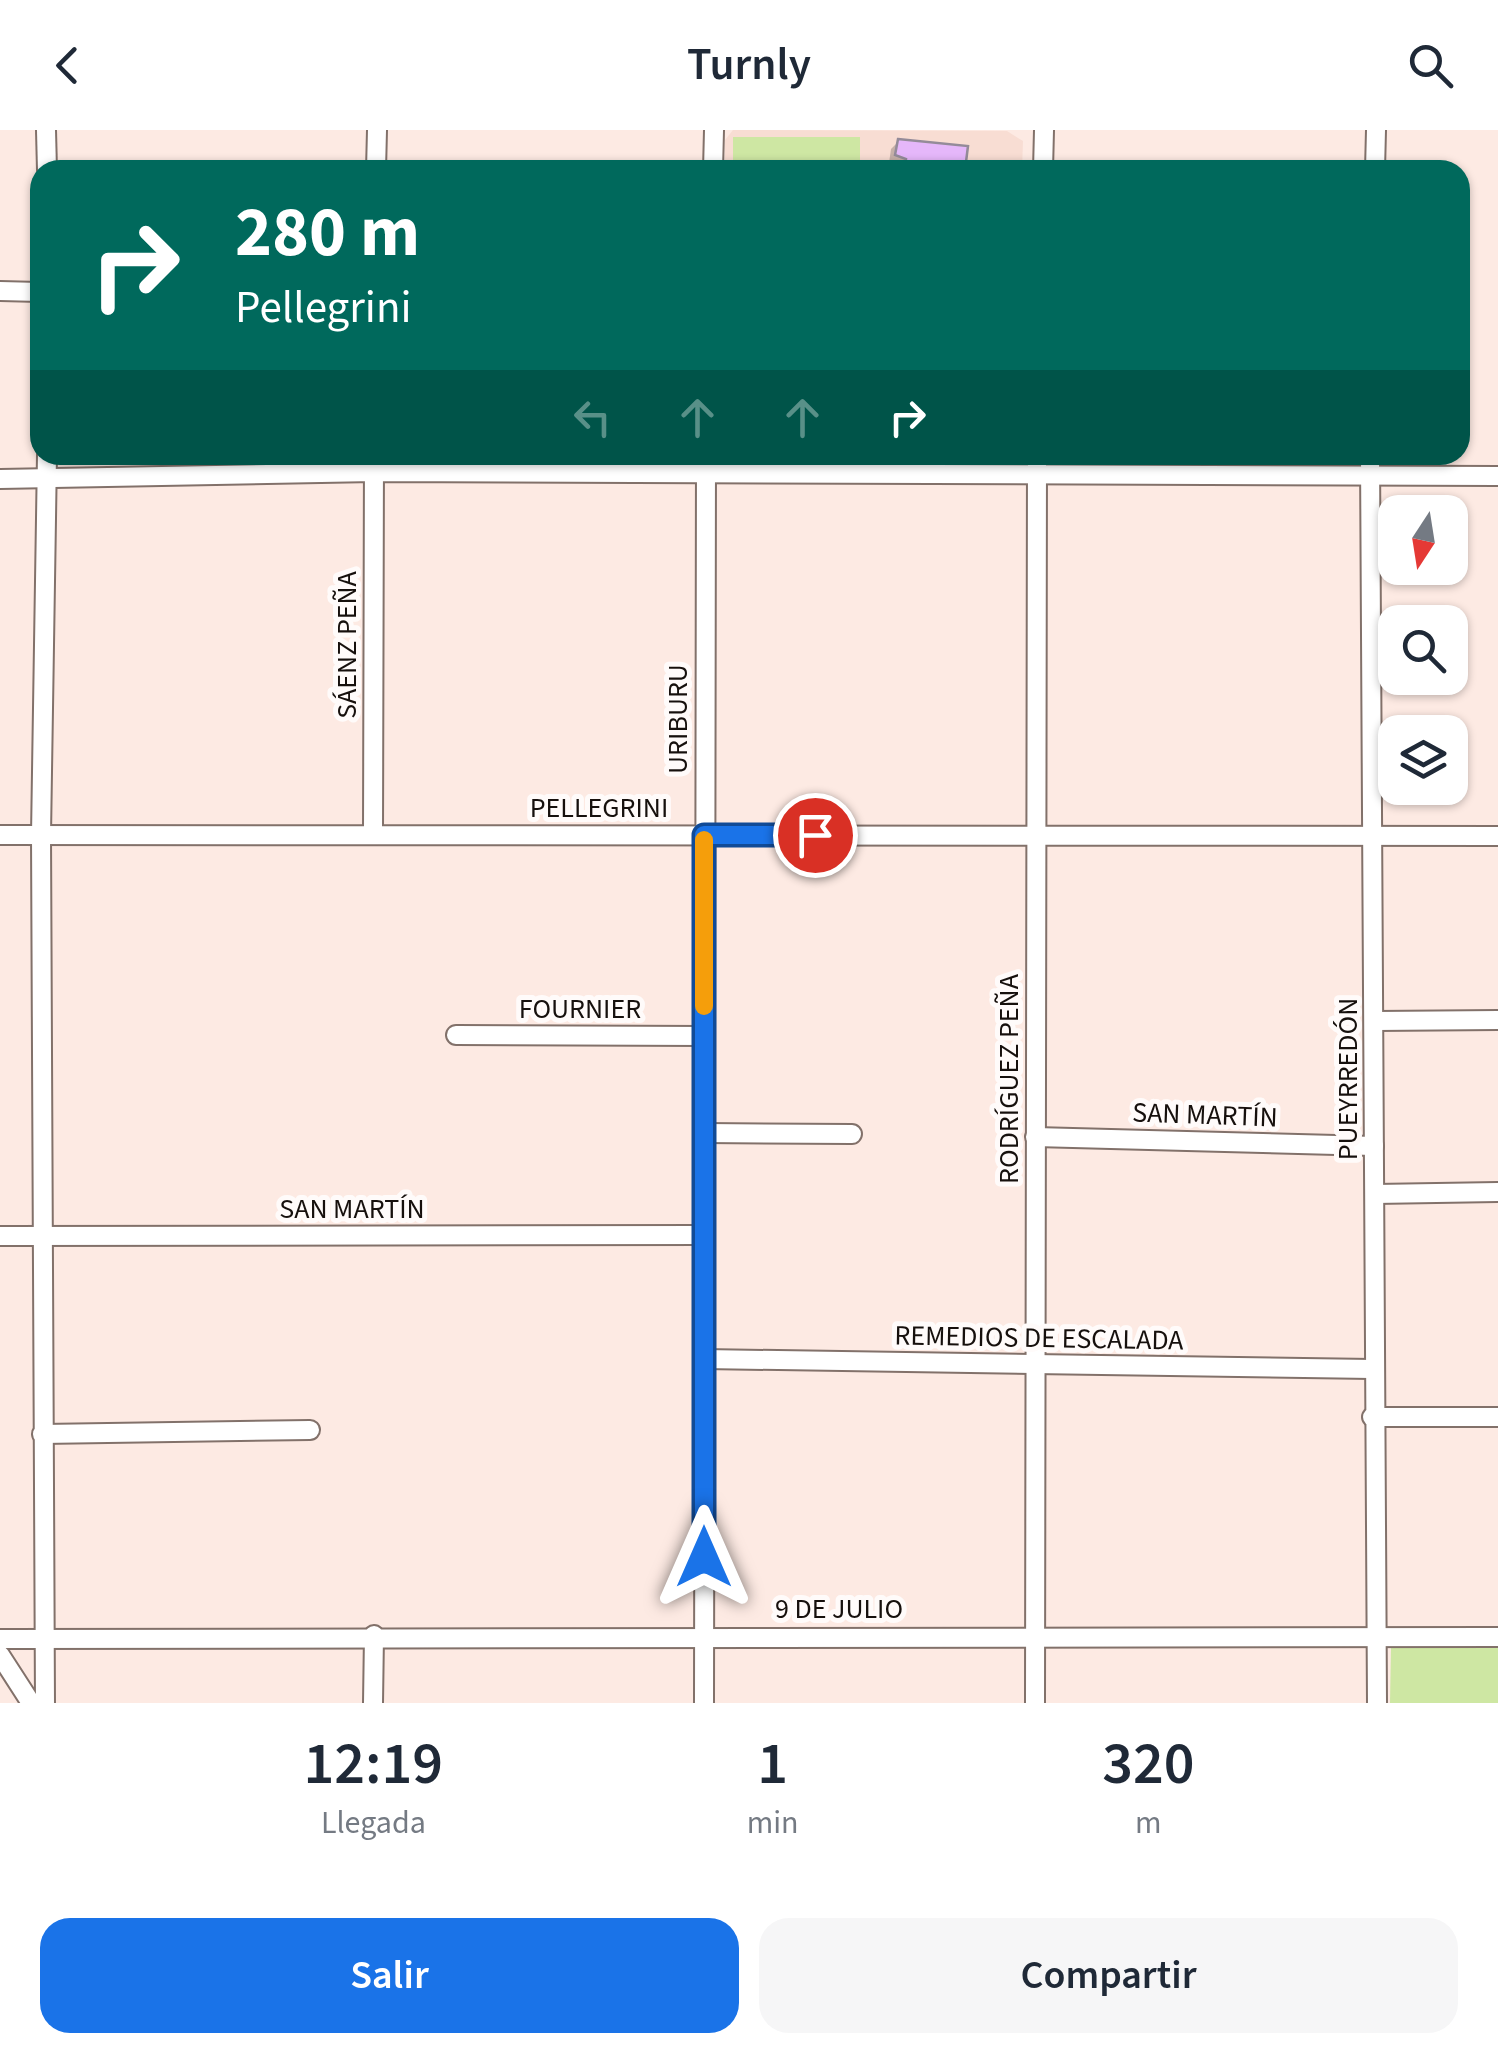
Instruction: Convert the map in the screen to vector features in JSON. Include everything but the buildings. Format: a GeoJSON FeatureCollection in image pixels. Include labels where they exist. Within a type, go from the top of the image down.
{"type":"FeatureCollection","features":[{"type":"Feature","properties":{"kind":"street"},"geometry":{"type":"LineString","coordinates":[[46,130],[46,160]]}},
{"type":"Feature","properties":{"kind":"street"},"geometry":{"type":"LineString","coordinates":[[376,160],[377,130]]}},
{"type":"Feature","properties":{"kind":"street"},"geometry":{"type":"LineString","coordinates":[[713,160],[714,130]]}},
{"type":"Feature","properties":{"kind":"street"},"geometry":{"type":"LineString","coordinates":[[1043,160],[1044,130]]}},
{"type":"Feature","properties":{"kind":"street"},"geometry":{"type":"LineString","coordinates":[[1375,160],[1376,130]]}},
{"type":"Feature","properties":{"kind":"street"},"geometry":{"type":"LineString","coordinates":[[0,292],[30,292]]}},
{"type":"Feature","properties":{"kind":"street"},"geometry":{"type":"LineString","coordinates":[[45,1703],[41,835],[47,465]]}},
{"type":"Feature","properties":{"kind":"street"},"geometry":{"type":"LineString","coordinates":[[0,479],[352,465]]}},
{"type":"Feature","properties":{"kind":"street","name":"SÁENZ PEÑA"},"geometry":{"type":"LineString","coordinates":[[373,835],[374,465]]}},
{"type":"Feature","properties":{"kind":"street","name":"URIBURU"},"geometry":{"type":"LineString","coordinates":[[704,1703],[705,465]]}},
{"type":"Feature","properties":{"kind":"street"},"geometry":{"type":"LineString","coordinates":[[1037,465],[1370,476],[1498,476]]}},
{"type":"Feature","properties":{"kind":"street","name":"RODRÍGUEZ PEÑA"},"geometry":{"type":"LineString","coordinates":[[1034,1703],[1037,465]]}},
{"type":"Feature","properties":{"kind":"street","name":"PUEYRREDÓN"},"geometry":{"type":"LineString","coordinates":[[1370,465],[1369,836],[1376,1021],[1372,1417],[1377,1703]]}},
{"type":"Feature","properties":{"kind":"street","name":"PELLEGRINI"},"geometry":{"type":"LineString","coordinates":[[0,835],[1498,836]]}},
{"type":"Feature","properties":{"kind":"street"},"geometry":{"type":"LineString","coordinates":[[1376,1021],[1498,1020]]}},
{"type":"Feature","properties":{"kind":"street","name":"FOURNIER"},"geometry":{"type":"LineString","coordinates":[[456,1035],[704,1036]]}},
{"type":"Feature","properties":{"kind":"street"},"geometry":{"type":"LineString","coordinates":[[704,1133],[852,1134]]}},
{"type":"Feature","properties":{"kind":"street","name":"SAN MARTÍN"},"geometry":{"type":"LineString","coordinates":[[1036,1137],[1374,1146]]}},
{"type":"Feature","properties":{"kind":"street"},"geometry":{"type":"LineString","coordinates":[[1375,1194],[1498,1192]]}},
{"type":"Feature","properties":{"kind":"street","name":"SAN MARTÍN"},"geometry":{"type":"LineString","coordinates":[[0,1236],[704,1235]]}},
{"type":"Feature","properties":{"kind":"street","name":"REMEDIOS DE ESCALADA"},"geometry":{"type":"LineString","coordinates":[[704,1360],[1372,1369]]}},
{"type":"Feature","properties":{"kind":"street"},"geometry":{"type":"LineString","coordinates":[[1372,1417],[1498,1418]]}},
{"type":"Feature","properties":{"kind":"street"},"geometry":{"type":"LineString","coordinates":[[42,1434],[310,1430]]}},
{"type":"Feature","properties":{"kind":"street"},"geometry":{"type":"LineString","coordinates":[[373,1703],[374,1635]]}},
{"type":"Feature","properties":{"kind":"street","name":"9 DE JULIO"},"geometry":{"type":"LineString","coordinates":[[0,1639],[374,1635],[1498,1637]]}},
{"type":"Feature","properties":{"kind":"street"},"geometry":{"type":"LineString","coordinates":[[0,1655],[31,1703]]}},
{"type":"Feature","properties":{"kind":"shaded area"},"geometry":{"type":"Polygon","coordinates":[[[733,130],[1007,131],[1023,141],[1022,160],[725,160],[725,140],[733,130]]]}},
{"type":"Feature","properties":{"kind":"green space"},"geometry":{"type":"Polygon","coordinates":[[[733,137],[860,137],[860,160],[733,160],[733,137]]]}},
{"type":"Feature","properties":{"kind":"green space"},"geometry":{"type":"Polygon","coordinates":[[[1498,1642],[1498,1703],[1390,1703],[1391,1646],[1498,1642]]]}},
{"type":"Feature","properties":{"kind":"slow traffic"},"geometry":{"type":"LineString","coordinates":[[704,840],[704,1006]]}},
{"type":"Feature","properties":{"kind":"route"},"geometry":{"type":"LineString","coordinates":[[704,1557],[704,835],[815,835]]}}]}
